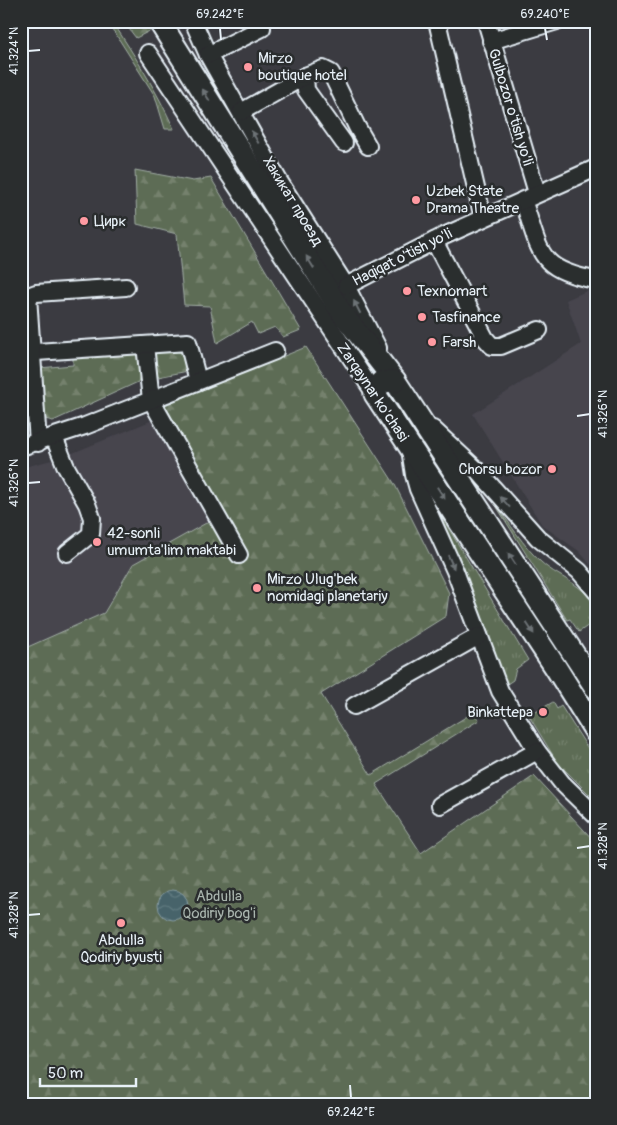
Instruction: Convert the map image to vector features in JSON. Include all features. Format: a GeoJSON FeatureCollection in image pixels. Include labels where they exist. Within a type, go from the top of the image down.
{"type":"FeatureCollection","features":[{"type":"Feature","properties":{"kind":"main road","name":"Zarqaynar ko'chasi"},"geometry":{"type":"LineString","coordinates":[[161,24],[342,313],[395,381],[596,688]]}},
{"type":"Feature","properties":{"kind":"main road"},"geometry":{"type":"LineString","coordinates":[[375,394],[381,382],[395,381]]}},
{"type":"Feature","properties":{"kind":"main road","name":"Zarqaynar ko'chasi"},"geometry":{"type":"LineString","coordinates":[[375,394],[556,668],[596,732]]}},
{"type":"Feature","properties":{"kind":"street","name":"Хакикат проезд"},"geometry":{"type":"LineString","coordinates":[[193,21],[208,55],[279,181],[346,286],[395,381]]}},
{"type":"Feature","properties":{"kind":"street"},"geometry":{"type":"LineString","coordinates":[[208,55],[262,28],[260,21]]}},
{"type":"Feature","properties":{"kind":"street"},"geometry":{"type":"LineString","coordinates":[[437,21],[483,218]]}},
{"type":"Feature","properties":{"kind":"street","name":"Gulbozor o'tish yo'li"},"geometry":{"type":"LineString","coordinates":[[486,21],[543,255],[551,265],[561,272],[596,280]]}},
{"type":"Feature","properties":{"kind":"street"},"geometry":{"type":"LineString","coordinates":[[491,41],[557,21]]}},
{"type":"Feature","properties":{"kind":"street","name":"Zarqaynar ko'chasi"},"geometry":{"type":"LineString","coordinates":[[148,53],[375,394]]}},
{"type":"Feature","properties":{"kind":"street"},"geometry":{"type":"LineString","coordinates":[[241,112],[305,76],[323,69],[331,73],[357,128],[368,146]]}},
{"type":"Feature","properties":{"kind":"street"},"geometry":{"type":"LineString","coordinates":[[305,76],[306,90],[344,143]]}},
{"type":"Feature","properties":{"kind":"street","name":"Haqiqat o'tish yo'li"},"geometry":{"type":"LineString","coordinates":[[346,286],[434,241],[596,168]]}},
{"type":"Feature","properties":{"kind":"street"},"geometry":{"type":"LineString","coordinates":[[434,241],[485,338],[492,346],[501,346],[539,330]]}},
{"type":"Feature","properties":{"kind":"street"},"geometry":{"type":"LineString","coordinates":[[67,553],[91,534],[92,518],[46,440],[26,352],[28,296],[30,294],[126,288]]}},
{"type":"Feature","properties":{"kind":"street"},"geometry":{"type":"LineString","coordinates":[[26,352],[188,342],[198,381]]}},
{"type":"Feature","properties":{"kind":"street"},"geometry":{"type":"LineString","coordinates":[[145,345],[151,400],[239,555]]}},
{"type":"Feature","properties":{"kind":"street"},"geometry":{"type":"LineString","coordinates":[[21,447],[46,440],[275,351]]}},
{"type":"Feature","properties":{"kind":"street"},"geometry":{"type":"LineString","coordinates":[[415,412],[477,470],[538,538],[579,571],[596,591]]}},
{"type":"Feature","properties":{"kind":"street"},"geometry":{"type":"LineString","coordinates":[[410,446],[418,489],[455,571],[500,691],[537,751],[562,782],[596,816]]}},
{"type":"Feature","properties":{"kind":"street"},"geometry":{"type":"LineString","coordinates":[[354,706],[479,636]]}},
{"type":"Feature","properties":{"kind":"street"},"geometry":{"type":"LineString","coordinates":[[440,806],[537,751]]}},
{"type":"Feature","properties":{"kind":"shaded area","name":"Chorsu bozor"},"geometry":{"type":"Polygon","coordinates":[[[591,289],[596,289],[596,571],[579,551],[542,525],[473,414],[581,344],[566,300],[591,289]]]}},
{"type":"Feature","properties":{"kind":"shaded area","name":"42-sonli umumta'lim maktabi"},"geometry":{"type":"Polygon","coordinates":[[[153,420],[215,519],[133,565],[104,613],[21,650],[21,468],[63,457],[153,420]]]}},
{"type":"Feature","properties":{"kind":"green space"},"geometry":{"type":"Polygon","coordinates":[[[105,21],[112,21],[129,47],[153,87],[174,129],[165,129],[155,96],[115,33],[105,21]]]}},
{"type":"Feature","properties":{"kind":"green space"},"geometry":{"type":"Polygon","coordinates":[[[123,21],[169,21],[136,38],[123,21]]]}},
{"type":"Feature","properties":{"kind":"green space"},"geometry":{"type":"Polygon","coordinates":[[[135,170],[193,181],[211,178],[301,330],[283,337],[275,327],[258,334],[252,322],[217,343],[210,306],[184,305],[177,234],[137,224],[135,170]]]}},
{"type":"Feature","properties":{"kind":"green space","name":"Abdulla Qodiriy bog'i"},"geometry":{"type":"Polygon","coordinates":[[[306,347],[394,483],[449,593],[446,616],[321,694],[371,775],[474,712],[479,720],[376,784],[421,853],[534,776],[596,843],[596,1104],[21,1104],[21,650],[104,613],[133,564],[224,513],[165,405],[306,347]]]}},
{"type":"Feature","properties":{"kind":"green space"},"geometry":{"type":"Polygon","coordinates":[[[186,348],[188,371],[158,377],[152,372],[150,351],[186,348]]]}},
{"type":"Feature","properties":{"kind":"green space"},"geometry":{"type":"Polygon","coordinates":[[[140,353],[141,372],[138,382],[53,421],[45,419],[39,368],[73,365],[73,358],[140,353]]]}},
{"type":"Feature","properties":{"kind":"green space"},"geometry":{"type":"Polygon","coordinates":[[[21,376],[28,388],[28,424],[21,432],[21,376]]]}},
{"type":"Feature","properties":{"kind":"green space"},"geometry":{"type":"Polygon","coordinates":[[[495,504],[534,556],[549,569],[584,592],[590,599],[596,620],[579,632],[570,619],[567,620],[495,504]]]}},
{"type":"Feature","properties":{"kind":"green space"},"geometry":{"type":"Polygon","coordinates":[[[435,506],[528,660],[516,669],[513,680],[507,684],[435,506]]]}},
{"type":"Feature","properties":{"kind":"green space"},"geometry":{"type":"Polygon","coordinates":[[[553,702],[557,709],[561,706],[596,761],[596,801],[557,762],[529,716],[553,702]]]}},
{"type":"Feature","properties":{"kind":"water"},"geometry":{"type":"Polygon","coordinates":[[[173,890],[184,894],[188,905],[184,916],[173,920],[162,916],[158,905],[162,894],[173,890]]]}},
{"type":"Feature","properties":{"kind":"place","name":"Mirzo boutique hotel"},"geometry":{"type":"Point","coordinates":[248,67]}},
{"type":"Feature","properties":{"kind":"place","name":"Uzbek State Drama Theatre"},"geometry":{"type":"Point","coordinates":[416,200]}},
{"type":"Feature","properties":{"kind":"place","name":"Цирк"},"geometry":{"type":"Point","coordinates":[84,221]}},
{"type":"Feature","properties":{"kind":"place","name":"Texnomart"},"geometry":{"type":"Point","coordinates":[407,291]}},
{"type":"Feature","properties":{"kind":"place","name":"Tasfinance"},"geometry":{"type":"Point","coordinates":[422,317]}},
{"type":"Feature","properties":{"kind":"place","name":"Farsh"},"geometry":{"type":"Point","coordinates":[432,342]}},
{"type":"Feature","properties":{"kind":"place","name":"Chorsu bozor"},"geometry":{"type":"Point","coordinates":[552,469]}},
{"type":"Feature","properties":{"kind":"place","name":"42-sonli umumta'lim maktabi"},"geometry":{"type":"Point","coordinates":[97,542]}},
{"type":"Feature","properties":{"kind":"place","name":"Mirzo Ulug'bek nomidagi planetariy"},"geometry":{"type":"Point","coordinates":[257,588]}},
{"type":"Feature","properties":{"kind":"place","name":"Binkattepa"},"geometry":{"type":"Point","coordinates":[543,712]}},
{"type":"Feature","properties":{"kind":"place","name":"Abdulla Qodiriy byusti"},"geometry":{"type":"Point","coordinates":[121,923]}}]}
